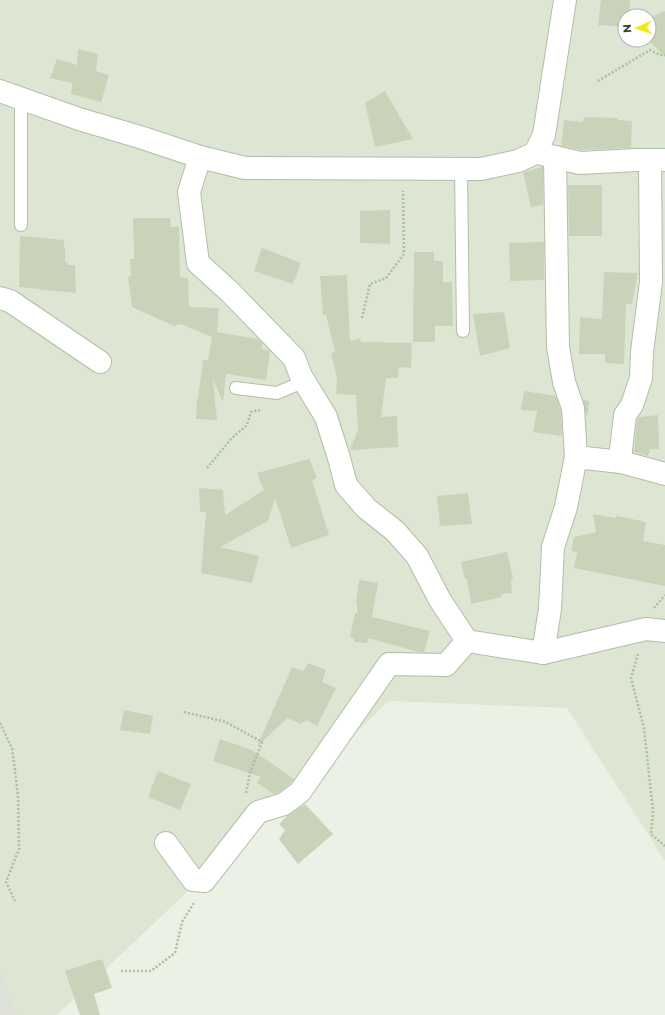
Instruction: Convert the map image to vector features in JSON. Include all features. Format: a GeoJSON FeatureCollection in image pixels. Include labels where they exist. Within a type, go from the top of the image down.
{"type":"FeatureCollection","features":[{"type":"Feature","properties":{"kind":"street"},"geometry":{"type":"LineString","coordinates":[[543,653],[550,609],[553,547],[566,507],[576,457],[573,408],[564,382],[558,347],[544,135],[565,0]]}},
{"type":"Feature","properties":{"kind":"street"},"geometry":{"type":"LineString","coordinates":[[0,91],[200,157],[245,168],[403,170],[481,169],[545,155],[580,163],[658,160],[651,282],[642,352],[641,378],[632,405],[625,414],[621,462]]}},
{"type":"Feature","properties":{"kind":"street"},"geometry":{"type":"LineString","coordinates":[[200,157],[189,192],[198,263],[230,292],[294,358],[305,381],[326,417],[340,458],[346,485],[366,508],[395,531],[417,556],[440,600],[467,641],[543,653],[656,630]]}},
{"type":"Feature","properties":{"kind":"street"},"geometry":{"type":"LineString","coordinates":[[0,298],[10,301],[100,362]]}},
{"type":"Feature","properties":{"kind":"street"},"geometry":{"type":"LineString","coordinates":[[576,457],[621,462],[665,474]]}},
{"type":"Feature","properties":{"kind":"street"},"geometry":{"type":"LineString","coordinates":[[166,843],[193,880],[204,881],[258,812],[284,804],[300,792],[389,664],[446,665],[467,641]]}},
{"type":"Feature","properties":{"kind":"lane"},"geometry":{"type":"LineString","coordinates":[[21,99],[21,225]]}},
{"type":"Feature","properties":{"kind":"lane"},"geometry":{"type":"LineString","coordinates":[[461,169],[463,331]]}},
{"type":"Feature","properties":{"kind":"lane"},"geometry":{"type":"LineString","coordinates":[[236,388],[277,393],[305,381]]}},
{"type":"Feature","properties":{"kind":"path"},"geometry":{"type":"LineString","coordinates":[[598,81],[650,50],[660,56],[665,55]]}},
{"type":"Feature","properties":{"kind":"path"},"geometry":{"type":"LineString","coordinates":[[362,318],[370,284],[386,278],[404,254],[403,170]]}},
{"type":"Feature","properties":{"kind":"path"},"geometry":{"type":"LineString","coordinates":[[207,468],[232,438],[247,425],[251,412],[274,405],[277,393]]}},
{"type":"Feature","properties":{"kind":"path"},"geometry":{"type":"LineString","coordinates":[[656,630],[631,678],[644,728],[653,811],[651,834],[665,846]]}},
{"type":"Feature","properties":{"kind":"path"},"geometry":{"type":"LineString","coordinates":[[184,712],[226,722],[262,742],[250,773],[242,810],[258,812]]}},
{"type":"Feature","properties":{"kind":"path"},"geometry":{"type":"LineString","coordinates":[[0,723],[12,748],[18,795],[19,849],[6,882],[15,901]]}},
{"type":"Feature","properties":{"kind":"path"},"geometry":{"type":"LineString","coordinates":[[122,971],[152,971],[175,953],[182,922],[194,903],[204,881]]}},
{"type":"Feature","properties":{"kind":"shaded area"},"geometry":{"type":"Polygon","coordinates":[[[0,0],[665,0],[665,861],[567,708],[389,701],[57,1015],[0,1015],[0,0]]]}},
{"type":"Feature","properties":{"kind":"shaded area"},"geometry":{"type":"Polygon","coordinates":[[[0,971],[17,1015],[0,1015],[0,971]]]}},
{"type":"Feature","properties":{"kind":"building"},"geometry":{"type":"Polygon","coordinates":[[[601,0],[630,0],[630,8],[617,8],[617,26],[598,25],[601,0]]]}},
{"type":"Feature","properties":{"kind":"building"},"geometry":{"type":"Polygon","coordinates":[[[665,11],[665,57],[656,48],[657,14],[665,11]]]}},
{"type":"Feature","properties":{"kind":"building"},"geometry":{"type":"Polygon","coordinates":[[[78,49],[98,54],[96,71],[109,75],[101,102],[71,94],[72,83],[50,78],[57,59],[77,65],[78,49]]]}},
{"type":"Feature","properties":{"kind":"building"},"geometry":{"type":"Polygon","coordinates":[[[385,91],[413,139],[375,147],[365,103],[385,91]]]}},
{"type":"Feature","properties":{"kind":"building"},"geometry":{"type":"Polygon","coordinates":[[[584,117],[618,118],[618,120],[632,121],[631,148],[581,150],[561,146],[564,120],[583,122],[584,117]]]}},
{"type":"Feature","properties":{"kind":"building"},"geometry":{"type":"Polygon","coordinates":[[[543,167],[543,205],[531,207],[523,172],[543,167]]]}},
{"type":"Feature","properties":{"kind":"building"},"geometry":{"type":"Polygon","coordinates":[[[568,185],[602,185],[602,236],[569,236],[568,185]]]}},
{"type":"Feature","properties":{"kind":"building"},"geometry":{"type":"Polygon","coordinates":[[[390,210],[390,244],[360,243],[360,211],[390,210]]]}},
{"type":"Feature","properties":{"kind":"building"},"geometry":{"type":"Polygon","coordinates":[[[133,218],[170,218],[171,227],[179,227],[180,277],[188,278],[189,307],[219,308],[217,332],[258,339],[262,343],[262,349],[270,351],[266,380],[226,374],[223,402],[213,380],[217,420],[196,419],[197,399],[203,360],[208,360],[212,337],[181,324],[174,326],[132,307],[128,277],[131,276],[130,259],[134,259],[133,218]]]}},
{"type":"Feature","properties":{"kind":"building"},"geometry":{"type":"Polygon","coordinates":[[[20,236],[64,240],[65,262],[68,262],[67,265],[75,265],[76,293],[19,287],[20,236]]]}},
{"type":"Feature","properties":{"kind":"building"},"geometry":{"type":"Polygon","coordinates":[[[544,242],[544,280],[510,281],[509,243],[544,242]]]}},
{"type":"Feature","properties":{"kind":"building"},"geometry":{"type":"Polygon","coordinates":[[[262,248],[301,263],[293,284],[254,271],[262,248]]]}},
{"type":"Feature","properties":{"kind":"building"},"geometry":{"type":"Polygon","coordinates":[[[414,252],[434,252],[434,261],[443,261],[443,282],[452,282],[453,326],[435,326],[435,342],[413,342],[414,252]]]}},
{"type":"Feature","properties":{"kind":"building"},"geometry":{"type":"Polygon","coordinates":[[[604,272],[638,273],[632,304],[626,304],[624,364],[605,363],[605,354],[579,354],[580,317],[602,319],[604,272]]]}},
{"type":"Feature","properties":{"kind":"building"},"geometry":{"type":"Polygon","coordinates":[[[347,275],[350,341],[360,338],[361,342],[412,343],[411,368],[399,367],[398,378],[386,378],[381,417],[397,416],[398,447],[350,450],[358,430],[356,395],[336,394],[337,378],[331,353],[335,352],[326,315],[323,315],[320,276],[347,275]]]}},
{"type":"Feature","properties":{"kind":"building"},"geometry":{"type":"Polygon","coordinates":[[[504,312],[510,348],[480,356],[473,314],[504,312]]]}},
{"type":"Feature","properties":{"kind":"building"},"geometry":{"type":"Polygon","coordinates":[[[524,391],[556,396],[561,410],[562,436],[533,432],[537,411],[521,410],[524,391]]]}},
{"type":"Feature","properties":{"kind":"building"},"geometry":{"type":"Polygon","coordinates":[[[583,400],[589,401],[588,415],[586,415],[583,400]]]}},
{"type":"Feature","properties":{"kind":"building"},"geometry":{"type":"Polygon","coordinates":[[[658,415],[659,449],[650,449],[648,456],[634,452],[637,420],[639,417],[658,415]]]}},
{"type":"Feature","properties":{"kind":"building"},"geometry":{"type":"Polygon","coordinates":[[[309,459],[317,478],[312,480],[329,535],[291,548],[275,498],[268,521],[220,547],[259,556],[252,583],[201,573],[206,512],[200,512],[199,488],[223,490],[225,515],[264,490],[257,473],[309,459]]]}},
{"type":"Feature","properties":{"kind":"building"},"geometry":{"type":"Polygon","coordinates":[[[468,493],[472,524],[440,526],[437,496],[468,493]]]}},
{"type":"Feature","properties":{"kind":"building"},"geometry":{"type":"Polygon","coordinates":[[[593,514],[615,518],[617,516],[646,522],[643,541],[665,545],[665,586],[574,568],[577,552],[571,551],[574,537],[596,532],[593,514]]]}},
{"type":"Feature","properties":{"kind":"building"},"geometry":{"type":"Polygon","coordinates":[[[507,552],[513,578],[511,580],[512,593],[502,594],[502,597],[471,604],[467,579],[465,579],[461,562],[507,552]]]}},
{"type":"Feature","properties":{"kind":"building"},"geometry":{"type":"Polygon","coordinates":[[[359,580],[378,583],[372,617],[430,631],[424,652],[419,652],[368,638],[367,643],[354,642],[354,638],[350,637],[355,613],[357,613],[356,603],[359,580]]]}},
{"type":"Feature","properties":{"kind":"building"},"geometry":{"type":"Polygon","coordinates":[[[308,663],[326,670],[322,682],[336,688],[317,726],[306,720],[301,724],[287,718],[257,747],[292,667],[304,671],[308,663]]]}},
{"type":"Feature","properties":{"kind":"building"},"geometry":{"type":"Polygon","coordinates":[[[124,710],[153,716],[150,734],[120,730],[124,710]]]}},
{"type":"Feature","properties":{"kind":"building"},"geometry":{"type":"Polygon","coordinates":[[[220,739],[252,750],[294,779],[278,793],[274,794],[257,783],[261,777],[213,761],[220,739]]]}},
{"type":"Feature","properties":{"kind":"building"},"geometry":{"type":"Polygon","coordinates":[[[158,771],[191,784],[180,810],[148,797],[158,771]]]}},
{"type":"Feature","properties":{"kind":"building"},"geometry":{"type":"Polygon","coordinates":[[[305,804],[333,834],[298,864],[279,839],[285,830],[279,824],[287,816],[305,804]]]}},
{"type":"Feature","properties":{"kind":"building"},"geometry":{"type":"Polygon","coordinates":[[[102,959],[112,988],[94,994],[100,1015],[80,1015],[65,971],[102,959]]]}}]}
